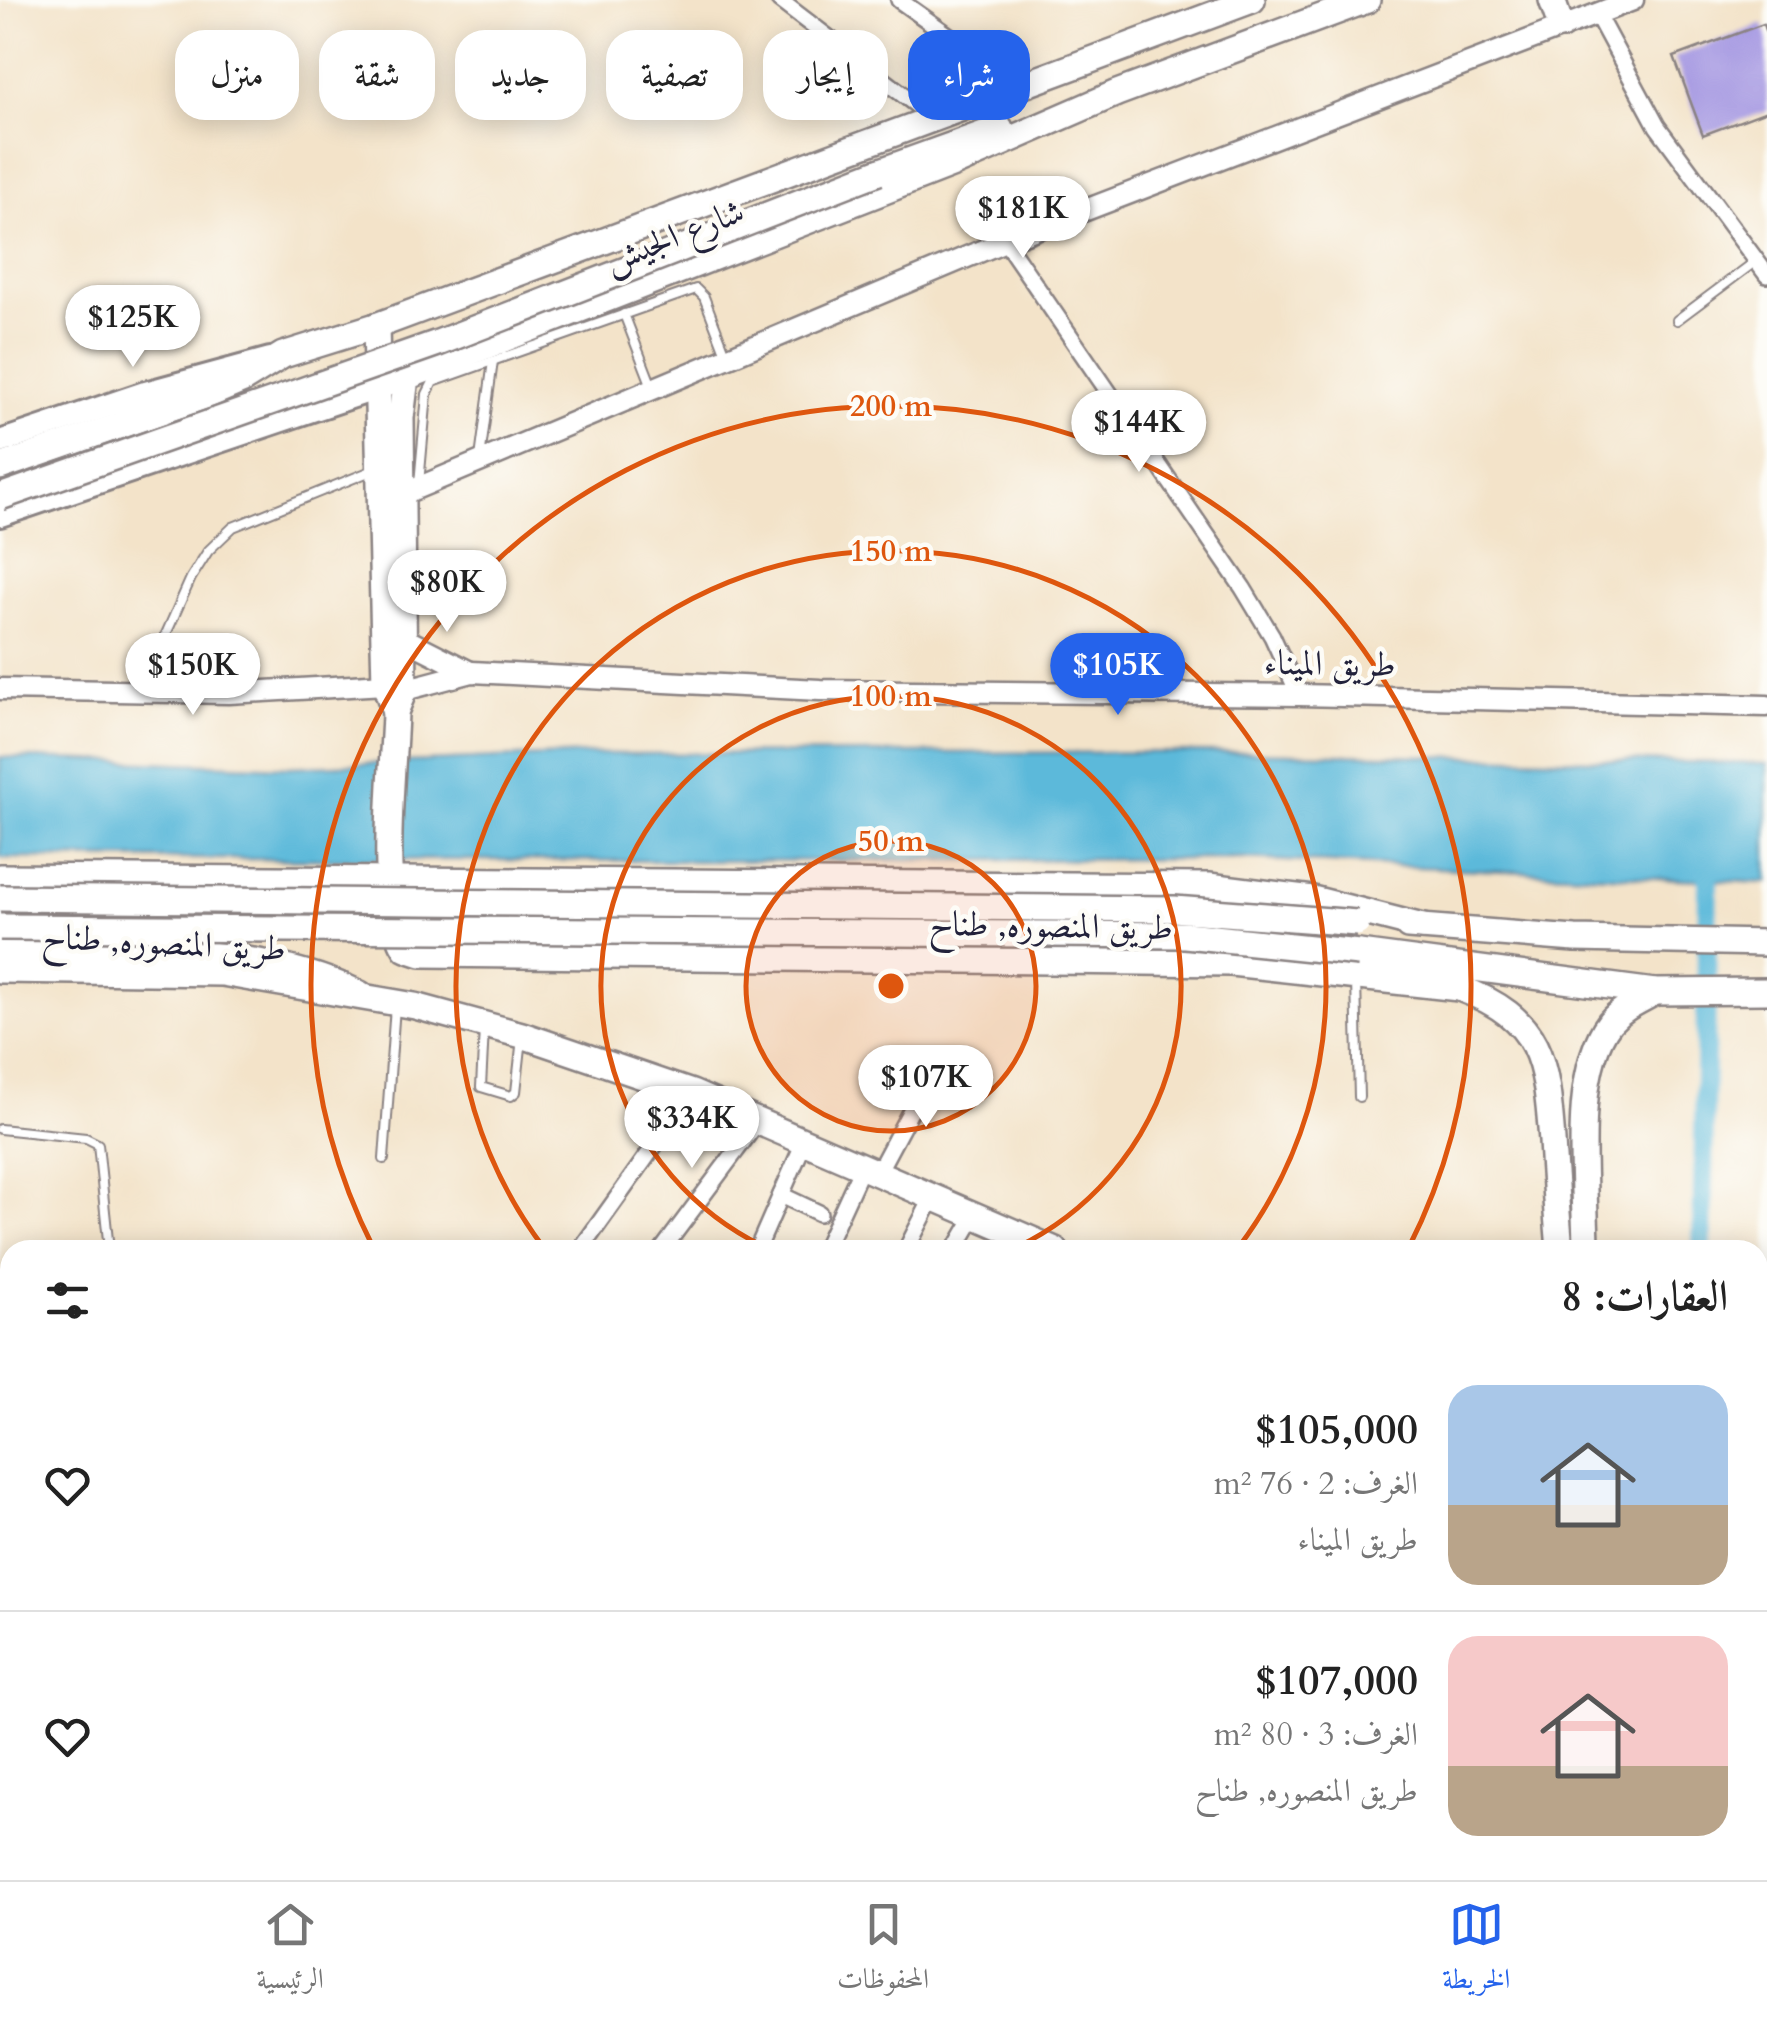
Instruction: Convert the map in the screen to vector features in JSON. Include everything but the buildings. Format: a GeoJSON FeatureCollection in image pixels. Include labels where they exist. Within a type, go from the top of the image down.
{"type":"FeatureCollection","features":[{"type":"Feature","properties":{"kind":"main road","name":"شارع الجيش"},"geometry":{"type":"LineString","coordinates":[[1030,83],[1252,0]]}},
{"type":"Feature","properties":{"kind":"main road","name":"شارع الجيش"},"geometry":{"type":"LineString","coordinates":[[0,515],[376,389],[1367,0]]}},
{"type":"Feature","properties":{"kind":"main road"},"geometry":{"type":"LineString","coordinates":[[1552,0],[1562,26]]}},
{"type":"Feature","properties":{"kind":"main road"},"geometry":{"type":"LineString","coordinates":[[0,497],[420,350],[1017,121],[1085,108]]}},
{"type":"Feature","properties":{"kind":"main road","name":"شارع الجيش"},"geometry":{"type":"LineString","coordinates":[[6,457],[208,396],[283,355],[376,326],[932,120]]}},
{"type":"Feature","properties":{"kind":"main road"},"geometry":{"type":"LineString","coordinates":[[376,326],[376,389],[387,461],[394,695]]}},
{"type":"Feature","properties":{"kind":"main road"},"geometry":{"type":"LineString","coordinates":[[387,461],[401,418],[406,377]]}},
{"type":"Feature","properties":{"kind":"main road"},"geometry":{"type":"LineString","coordinates":[[387,461],[410,491],[404,638],[394,695]]}},
{"type":"Feature","properties":{"kind":"main road","name":"طريق المنصوره, طناح"},"geometry":{"type":"LineString","coordinates":[[394,695],[390,871],[406,948],[421,954],[1357,965],[1459,988],[1489,999],[1515,1018],[1534,1044],[1546,1074],[1559,1240]]}},
{"type":"Feature","properties":{"kind":"main road"},"geometry":{"type":"LineString","coordinates":[[0,913],[358,910],[375,902],[390,871]]}},
{"type":"Feature","properties":{"kind":"main road"},"geometry":{"type":"LineString","coordinates":[[0,877],[390,871],[1210,886],[1312,899],[1423,927]]}},
{"type":"Feature","properties":{"kind":"main road"},"geometry":{"type":"LineString","coordinates":[[0,898],[1174,909],[1575,940],[1767,944]]}},
{"type":"Feature","properties":{"kind":"main road"},"geometry":{"type":"LineString","coordinates":[[0,927],[1186,935],[1235,938],[1357,965],[1660,991],[1767,991]]}},
{"type":"Feature","properties":{"kind":"main road"},"geometry":{"type":"LineString","coordinates":[[0,950],[222,955],[308,973],[360,994]]}},
{"type":"Feature","properties":{"kind":"main road","name":"طريق المنصوره, طناح"},"geometry":{"type":"LineString","coordinates":[[0,970],[222,973],[360,994],[522,1035],[759,1120],[976,1214],[1019,1240]]}},
{"type":"Feature","properties":{"kind":"main road"},"geometry":{"type":"LineString","coordinates":[[1586,1240],[1584,1093],[1589,1063],[1612,1020],[1660,991]]}},
{"type":"Feature","properties":{"kind":"street"},"geometry":{"type":"LineString","coordinates":[[779,0],[908,98]]}},
{"type":"Feature","properties":{"kind":"street"},"geometry":{"type":"LineString","coordinates":[[899,0],[941,30]]}},
{"type":"Feature","properties":{"kind":"street"},"geometry":{"type":"LineString","coordinates":[[410,491],[1006,241],[1633,0]]}},
{"type":"Feature","properties":{"kind":"street"},"geometry":{"type":"LineString","coordinates":[[1596,13],[1657,126],[1762,258],[1767,275]]}},
{"type":"Feature","properties":{"kind":"street"},"geometry":{"type":"LineString","coordinates":[[1006,241],[1243,588],[1272,636],[1298,695]]}},
{"type":"Feature","properties":{"kind":"street","name":"طريق الميناء"},"geometry":{"type":"LineString","coordinates":[[404,638],[472,672]]}},
{"type":"Feature","properties":{"kind":"street","name":"طريق الميناء"},"geometry":{"type":"LineString","coordinates":[[0,689],[394,695],[472,672],[820,690],[1298,695],[1767,706]]}},
{"type":"Feature","properties":{"kind":"street"},"geometry":{"type":"LineString","coordinates":[[830,1240],[934,1067]]}},
{"type":"Feature","properties":{"kind":"street"},"geometry":{"type":"LineString","coordinates":[[587,1240],[692,1093]]}},
{"type":"Feature","properties":{"kind":"street"},"geometry":{"type":"LineString","coordinates":[[669,1240],[759,1120]]}},
{"type":"Feature","properties":{"kind":"street"},"geometry":{"type":"LineString","coordinates":[[761,1240],[805,1140]]}},
{"type":"Feature","properties":{"kind":"street"},"geometry":{"type":"LineString","coordinates":[[781,1194],[819,1212]]}},
{"type":"Feature","properties":{"kind":"street"},"geometry":{"type":"LineString","coordinates":[[911,1240],[934,1195]]}},
{"type":"Feature","properties":{"kind":"street"},"geometry":{"type":"LineString","coordinates":[[962,1240],[976,1214]]}},
{"type":"Feature","properties":{"kind":"lane"},"geometry":{"type":"LineString","coordinates":[[1676,320],[1762,258]]}},
{"type":"Feature","properties":{"kind":"lane"},"geometry":{"type":"LineString","coordinates":[[410,491],[429,388],[434,382],[696,288],[704,297],[728,358]]}},
{"type":"Feature","properties":{"kind":"lane"},"geometry":{"type":"LineString","coordinates":[[624,314],[653,390]]}},
{"type":"Feature","properties":{"kind":"lane"},"geometry":{"type":"LineString","coordinates":[[479,462],[494,361]]}},
{"type":"Feature","properties":{"kind":"lane"},"geometry":{"type":"LineString","coordinates":[[139,693],[191,578],[208,551],[233,527],[387,461]]}},
{"type":"Feature","properties":{"kind":"lane"},"geometry":{"type":"LineString","coordinates":[[1357,965],[1359,1097]]}},
{"type":"Feature","properties":{"kind":"lane"},"geometry":{"type":"LineString","coordinates":[[384,1158],[395,1002]]}},
{"type":"Feature","properties":{"kind":"lane"},"geometry":{"type":"LineString","coordinates":[[484,1025],[484,1091],[511,1096],[516,1092],[522,1035]]}},
{"type":"Feature","properties":{"kind":"lane"},"geometry":{"type":"LineString","coordinates":[[0,1129],[86,1138],[98,1144],[107,1240]]}},
{"type":"Feature","properties":{"kind":"water"},"geometry":{"type":"Polygon","coordinates":[[[1245,752],[1767,764],[1767,883],[1243,859],[0,858],[0,757],[289,767],[589,754],[1245,752]]]}},
{"type":"Feature","properties":{"kind":"waterway"},"geometry":{"type":"LineString","coordinates":[[1702,1240],[1708,882]]}}]}
